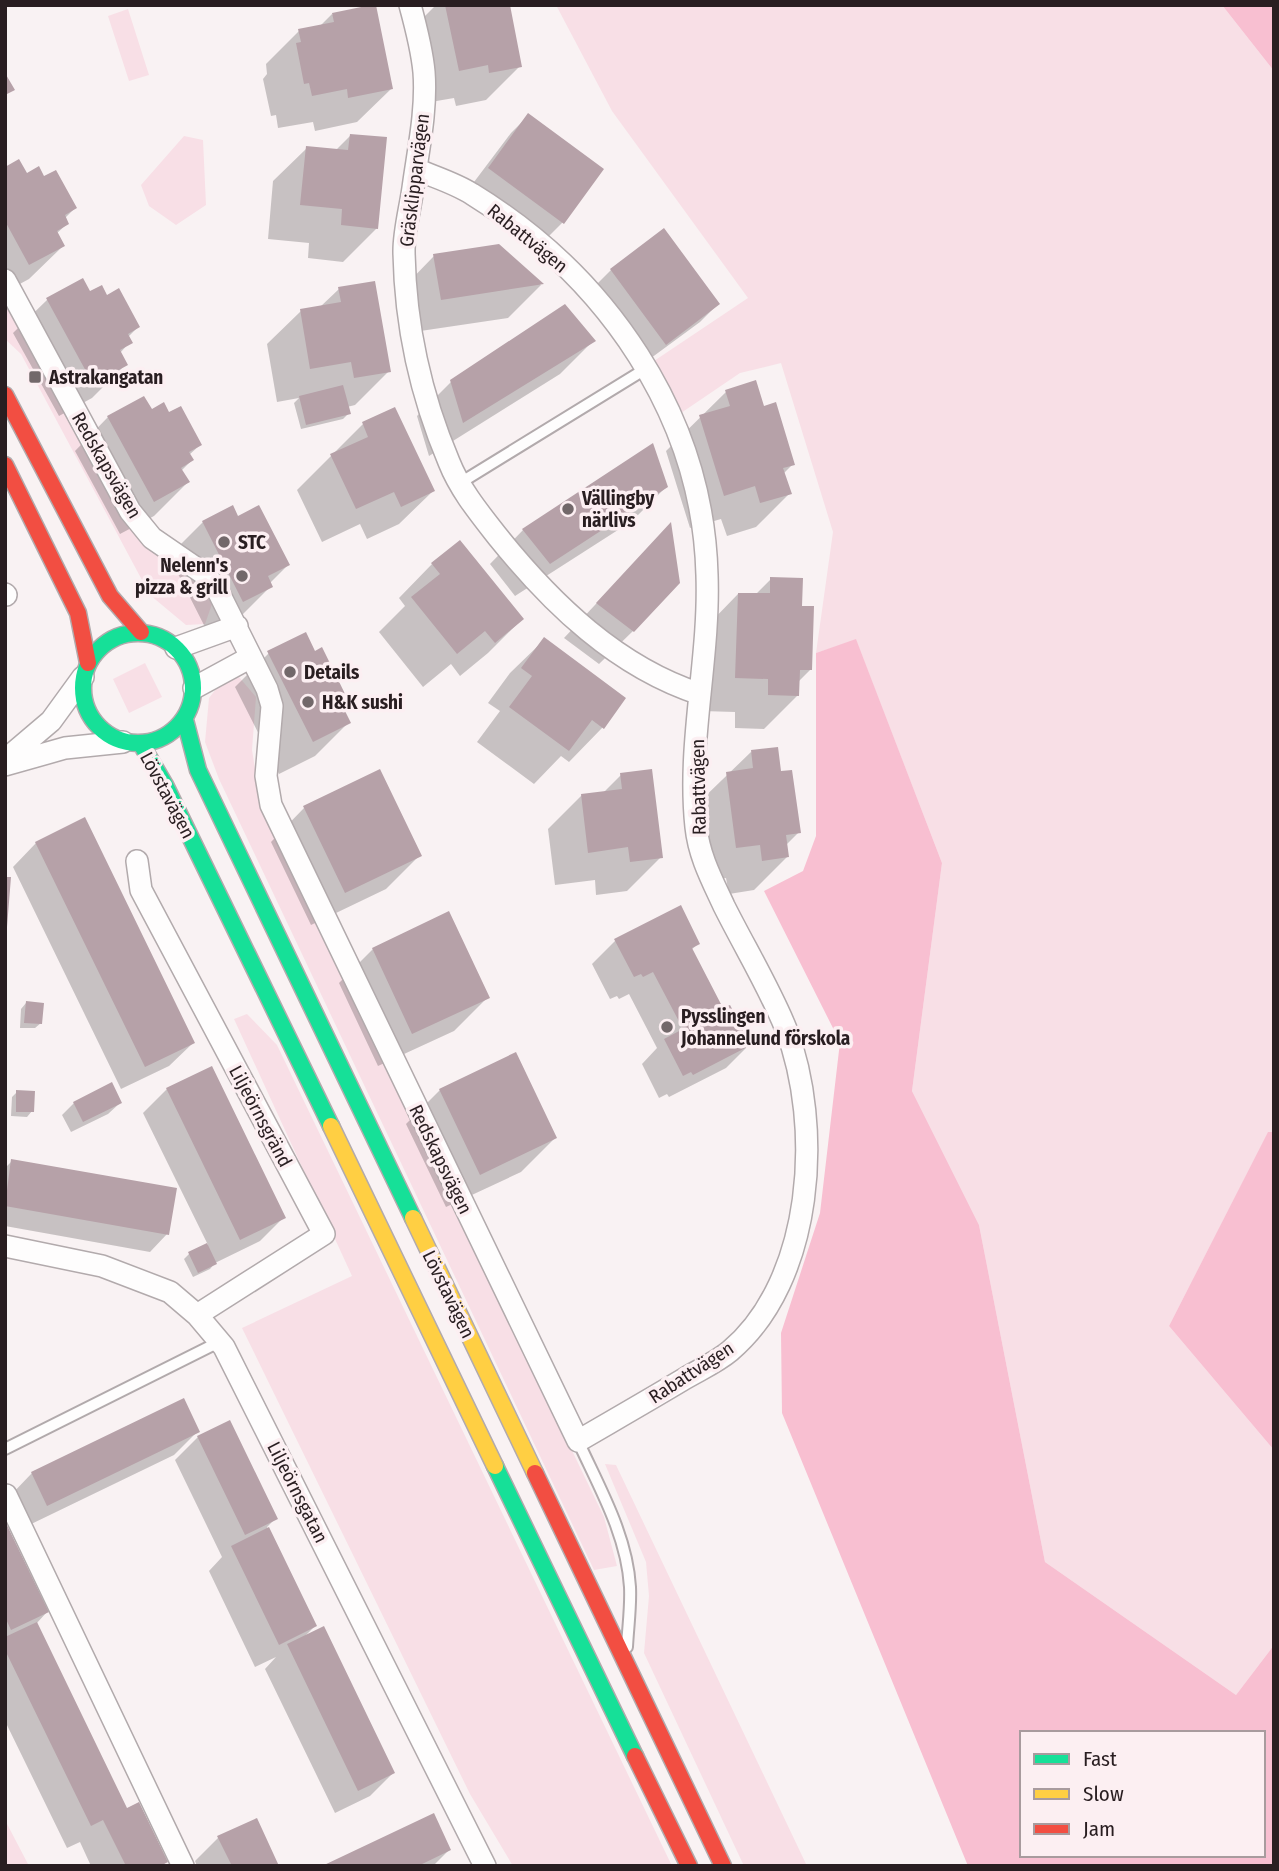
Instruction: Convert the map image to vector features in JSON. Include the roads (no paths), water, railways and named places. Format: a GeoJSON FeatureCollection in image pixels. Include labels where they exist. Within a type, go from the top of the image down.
{"type":"FeatureCollection","features":[{"type":"Feature","properties":{"kind":"street","name":"Gräsklipparvägen"},"geometry":{"type":"LineString","coordinates":[[410,5],[424,74],[416,169],[404,249],[410,328],[426,398],[449,464],[472,505],[520,564],[561,607],[616,652],[639,667],[678,687],[700,694]]}},
{"type":"Feature","properties":{"kind":"street","name":"Rabattvägen"},"geometry":{"type":"LineString","coordinates":[[416,169],[469,192],[509,219],[555,257],[600,300],[637,350],[662,395],[683,445],[700,508],[707,572],[706,648],[694,764],[696,829],[705,867],[786,1030],[801,1085],[807,1146],[805,1200],[794,1248],[779,1286],[750,1331],[728,1353],[578,1441]]}},
{"type":"Feature","properties":{"kind":"street","name":"Redskapsvägen"},"geometry":{"type":"LineString","coordinates":[[5,281],[130,511],[152,538],[204,573],[216,587],[237,626],[268,689],[272,706],[266,776],[271,805],[578,1441]]}},
{"type":"Feature","properties":{"kind":"street"},"geometry":{"type":"LineString","coordinates":[[5,395],[110,596],[141,632]]}},
{"type":"Feature","properties":{"kind":"street","name":"Lövstavägen"},"geometry":{"type":"LineString","coordinates":[[5,465],[78,612],[86,670],[83,692],[93,721],[106,734],[132,743],[158,741],[173,733],[185,720]]}},
{"type":"Feature","properties":{"kind":"street"},"geometry":{"type":"LineString","coordinates":[[176,648],[237,626]]}},
{"type":"Feature","properties":{"kind":"street"},"geometry":{"type":"LineString","coordinates":[[5,762],[51,721],[102,646],[120,636],[141,632],[166,640],[186,659],[194,688],[192,705],[185,720]]}},
{"type":"Feature","properties":{"kind":"street"},"geometry":{"type":"LineString","coordinates":[[194,688],[251,657]]}},
{"type":"Feature","properties":{"kind":"street","name":"Lövstavägen"},"geometry":{"type":"LineString","coordinates":[[185,720],[198,770],[723,1866]]}},
{"type":"Feature","properties":{"kind":"street"},"geometry":{"type":"LineString","coordinates":[[5,762],[65,748],[132,743]]}},
{"type":"Feature","properties":{"kind":"street","name":"Lövstavägen"},"geometry":{"type":"LineString","coordinates":[[132,743],[171,798],[689,1866]]}},
{"type":"Feature","properties":{"kind":"street","name":"Liljeörnsgränd"},"geometry":{"type":"LineString","coordinates":[[137,861],[141,890],[324,1234],[197,1315]]}},
{"type":"Feature","properties":{"kind":"street","name":"Liljeörnsgatan"},"geometry":{"type":"LineString","coordinates":[[5,1246],[102,1266],[170,1292],[197,1315],[225,1347],[480,1864]]}},
{"type":"Feature","properties":{"kind":"street"},"geometry":{"type":"LineString","coordinates":[[6,1495],[183,1866]]}},
{"type":"Feature","properties":{"kind":"lane"},"geometry":{"type":"LineString","coordinates":[[460,483],[647,368]]}},
{"type":"Feature","properties":{"kind":"lane"},"geometry":{"type":"LineString","coordinates":[[5,1449],[219,1342]]}},
{"type":"Feature","properties":{"kind":"lane","name":"Redskapsvägen"},"geometry":{"type":"LineString","coordinates":[[578,1441],[614,1519],[626,1557],[630,1587],[627,1663]]}},
{"type":"Feature","properties":{"kind":"place","name":"Astrakangatan"},"geometry":{"type":"Point","coordinates":[35,377]}},
{"type":"Feature","properties":{"kind":"place","name":"Vällingby närlivs"},"geometry":{"type":"Point","coordinates":[568,509]}},
{"type":"Feature","properties":{"kind":"place","name":"STC"},"geometry":{"type":"Point","coordinates":[224,542]}},
{"type":"Feature","properties":{"kind":"place","name":"Nelenn's pizza & grill"},"geometry":{"type":"Point","coordinates":[242,576]}},
{"type":"Feature","properties":{"kind":"place","name":"Details"},"geometry":{"type":"Point","coordinates":[290,672]}},
{"type":"Feature","properties":{"kind":"place","name":"H&K sushi"},"geometry":{"type":"Point","coordinates":[308,702]}},
{"type":"Feature","properties":{"kind":"place","name":"Pysslingen Johannelund förskola"},"geometry":{"type":"Point","coordinates":[667,1027]}}]}
